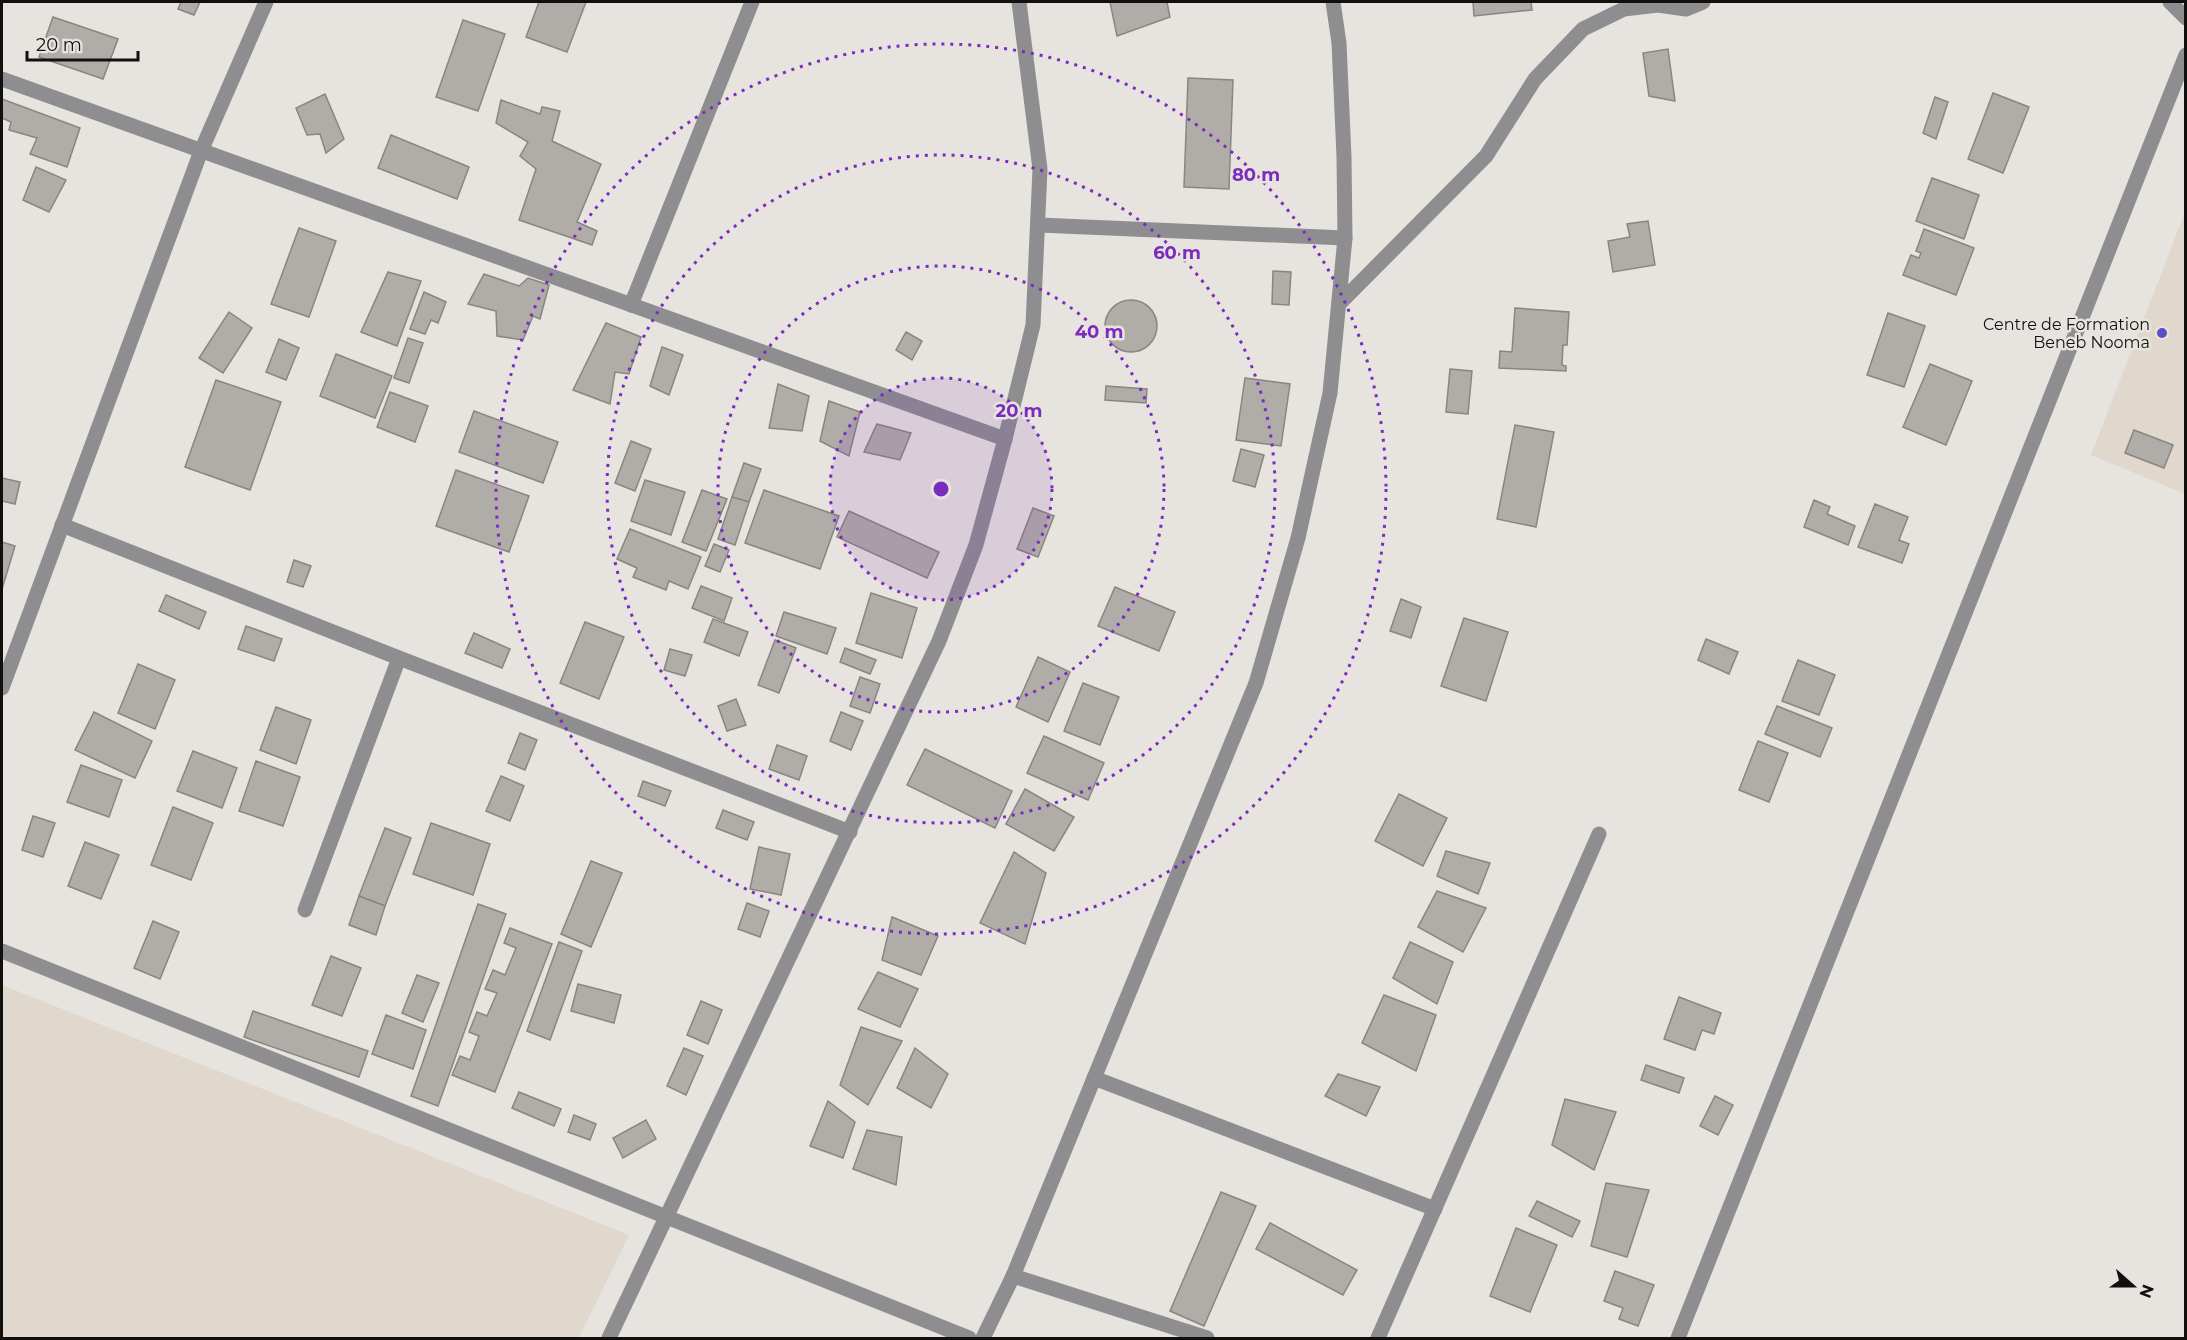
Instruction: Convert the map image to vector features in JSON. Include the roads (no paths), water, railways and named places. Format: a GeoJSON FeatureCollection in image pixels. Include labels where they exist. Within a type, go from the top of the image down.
{"type":"FeatureCollection","features":[{"type":"Feature","properties":{"kind":"street"},"geometry":{"type":"LineString","coordinates":[[2,688],[201,150],[266,2]]}},
{"type":"Feature","properties":{"kind":"street"},"geometry":{"type":"LineString","coordinates":[[631,305],[752,2]]}},
{"type":"Feature","properties":{"kind":"street"},"geometry":{"type":"LineString","coordinates":[[609,1338],[939,641],[976,545],[1033,325],[1040,169],[1022,15],[1018,2]]}},
{"type":"Feature","properties":{"kind":"street"},"geometry":{"type":"LineString","coordinates":[[983,1338],[1013,1276],[1256,683],[1298,538],[1330,393],[1345,238],[1339,43],[1333,2]]}},
{"type":"Feature","properties":{"kind":"street"},"geometry":{"type":"LineString","coordinates":[[1339,304],[1486,156],[1535,79],[1584,29],[1624,9],[1658,5],[1686,9],[1703,2]]}},
{"type":"Feature","properties":{"kind":"street"},"geometry":{"type":"LineString","coordinates":[[2170,2],[2186,18]]}},
{"type":"Feature","properties":{"kind":"street"},"geometry":{"type":"LineString","coordinates":[[1678,1338],[2186,55]]}},
{"type":"Feature","properties":{"kind":"street"},"geometry":{"type":"LineString","coordinates":[[2,79],[1005,439]]}},
{"type":"Feature","properties":{"kind":"street"},"geometry":{"type":"LineString","coordinates":[[1039,225],[1345,238]]}},
{"type":"Feature","properties":{"kind":"street"},"geometry":{"type":"LineString","coordinates":[[62,525],[850,832]]}},
{"type":"Feature","properties":{"kind":"street"},"geometry":{"type":"LineString","coordinates":[[305,910],[399,658]]}},
{"type":"Feature","properties":{"kind":"street"},"geometry":{"type":"LineString","coordinates":[[1378,1338],[1599,834]]}},
{"type":"Feature","properties":{"kind":"street"},"geometry":{"type":"LineString","coordinates":[[2,951],[969,1338]]}},
{"type":"Feature","properties":{"kind":"street"},"geometry":{"type":"LineString","coordinates":[[1094,1078],[1435,1209]]}},
{"type":"Feature","properties":{"kind":"street"},"geometry":{"type":"LineString","coordinates":[[1013,1276],[1207,1338]]}},
{"type":"Feature","properties":{"kind":"place","name":"Centre de Formation Beneb Nooma"},"geometry":{"type":"Point","coordinates":[2162,333]}}]}
